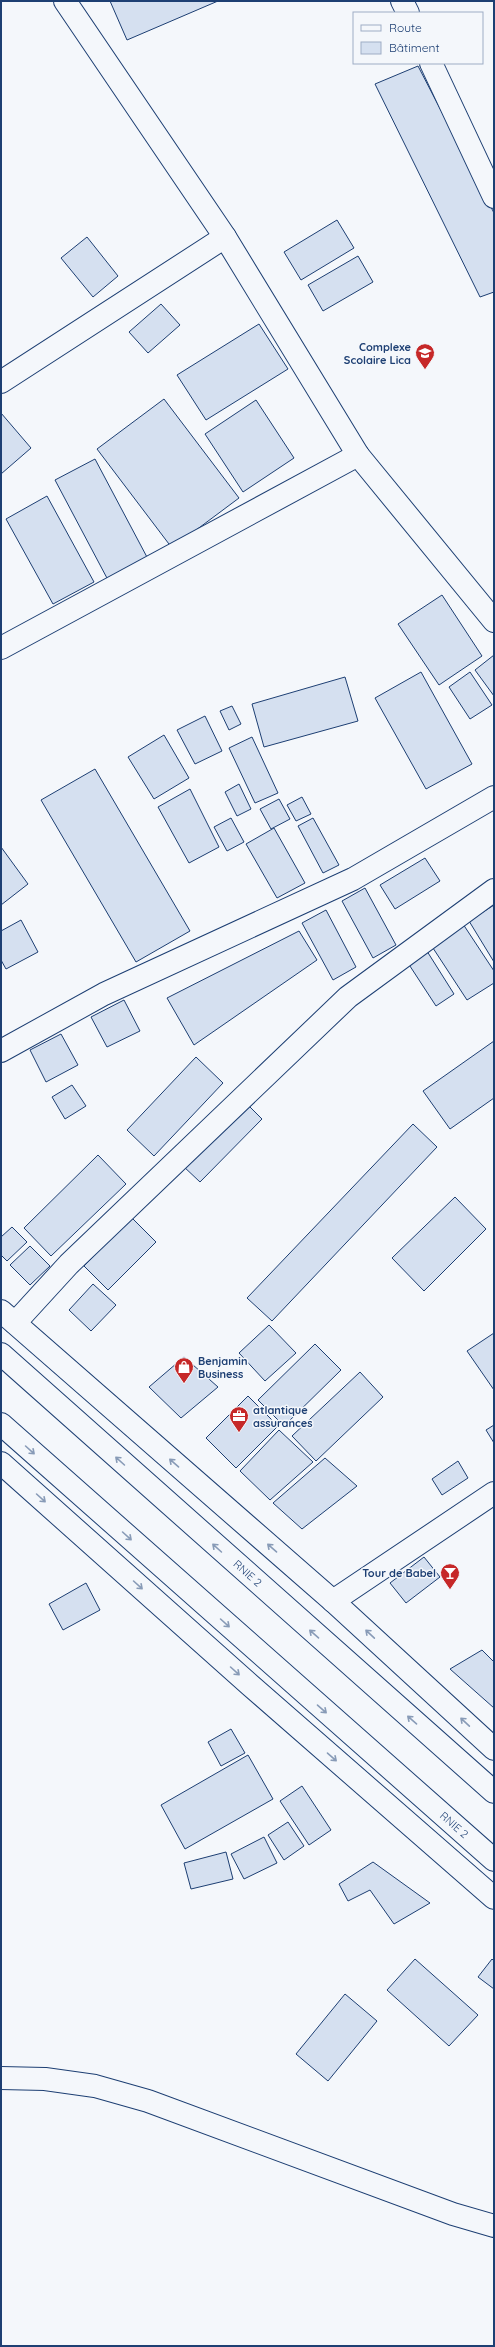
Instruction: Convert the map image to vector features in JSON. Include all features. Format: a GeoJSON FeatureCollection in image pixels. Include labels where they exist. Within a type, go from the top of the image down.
{"type":"FeatureCollection","features":[{"type":"Feature","properties":{"kind":"main road"},"geometry":{"type":"LineString","coordinates":[[65,1],[225,237],[358,455],[494,621]]}},
{"type":"Feature","properties":{"kind":"main road"},"geometry":{"type":"LineString","coordinates":[[402,1],[408,12]]}},
{"type":"Feature","properties":{"kind":"main road"},"geometry":{"type":"LineString","coordinates":[[431,64],[494,197]]}},
{"type":"Feature","properties":{"kind":"main road"},"geometry":{"type":"LineString","coordinates":[[1,382],[225,237]]}},
{"type":"Feature","properties":{"kind":"main road"},"geometry":{"type":"LineString","coordinates":[[1,648],[358,455]]}},
{"type":"Feature","properties":{"kind":"main road"},"geometry":{"type":"LineString","coordinates":[[1,1051],[104,994],[353,879],[494,797]]}},
{"type":"Feature","properties":{"kind":"main road"},"geometry":{"type":"LineString","coordinates":[[494,890],[348,997],[70,1264],[8,1317],[334,1601],[494,1748]]}},
{"type":"Feature","properties":{"kind":"main road","name":"RNIE 2"},"geometry":{"type":"LineString","coordinates":[[1,1354],[494,1792]]}},
{"type":"Feature","properties":{"kind":"main road","name":"RNIE 2"},"geometry":{"type":"LineString","coordinates":[[1,1424],[494,1860]]}},
{"type":"Feature","properties":{"kind":"main road"},"geometry":{"type":"LineString","coordinates":[[1,1463],[250,1685],[494,1898]]}},
{"type":"Feature","properties":{"kind":"main road"},"geometry":{"type":"LineString","coordinates":[[334,1601],[494,1493]]}},
{"type":"Feature","properties":{"kind":"main road"},"geometry":{"type":"LineString","coordinates":[[1,2078],[44,2079],[88,2085],[148,2100],[453,2214],[494,2226]]}},
{"type":"Feature","properties":{"kind":"building"},"geometry":{"type":"Polygon","coordinates":[[[110,1],[218,1],[127,40],[110,1]]]}},
{"type":"Feature","properties":{"kind":"building"},"geometry":{"type":"Polygon","coordinates":[[[418,66],[494,213],[494,292],[480,297],[375,84],[418,66]]]}},
{"type":"Feature","properties":{"kind":"building"},"geometry":{"type":"Polygon","coordinates":[[[337,220],[354,248],[301,280],[284,252],[337,220]]]}},
{"type":"Feature","properties":{"kind":"building"},"geometry":{"type":"Polygon","coordinates":[[[87,237],[118,276],[93,297],[61,258],[87,237]]]}},
{"type":"Feature","properties":{"kind":"building"},"geometry":{"type":"Polygon","coordinates":[[[358,256],[373,282],[323,311],[308,285],[358,256]]]}},
{"type":"Feature","properties":{"kind":"building"},"geometry":{"type":"Polygon","coordinates":[[[161,304],[180,325],[148,353],[129,332],[161,304]]]}},
{"type":"Feature","properties":{"kind":"building"},"geometry":{"type":"Polygon","coordinates":[[[259,324],[288,369],[206,420],[177,375],[259,324]]]}},
{"type":"Feature","properties":{"kind":"building"},"geometry":{"type":"Polygon","coordinates":[[[164,399],[239,498],[172,548],[97,449],[164,399]]]}},
{"type":"Feature","properties":{"kind":"building"},"geometry":{"type":"Polygon","coordinates":[[[256,400],[294,458],[243,492],[205,434],[256,400]]]}},
{"type":"Feature","properties":{"kind":"building"},"geometry":{"type":"Polygon","coordinates":[[[1,413],[31,448],[1,474],[1,413]]]}},
{"type":"Feature","properties":{"kind":"building"},"geometry":{"type":"Polygon","coordinates":[[[95,459],[148,559],[108,580],[55,480],[95,459]]]}},
{"type":"Feature","properties":{"kind":"building"},"geometry":{"type":"Polygon","coordinates":[[[47,496],[94,582],[53,604],[6,519],[47,496]]]}},
{"type":"Feature","properties":{"kind":"building"},"geometry":{"type":"Polygon","coordinates":[[[442,595],[482,656],[439,685],[398,624],[442,595]]]}},
{"type":"Feature","properties":{"kind":"building"},"geometry":{"type":"Polygon","coordinates":[[[494,655],[494,696],[475,670],[494,655]]]}},
{"type":"Feature","properties":{"kind":"building"},"geometry":{"type":"Polygon","coordinates":[[[421,672],[472,764],[426,789],[375,698],[421,672]]]}},
{"type":"Feature","properties":{"kind":"building"},"geometry":{"type":"Polygon","coordinates":[[[470,672],[492,705],[470,719],[449,687],[470,672]]]}},
{"type":"Feature","properties":{"kind":"building"},"geometry":{"type":"Polygon","coordinates":[[[345,677],[358,721],[264,747],[252,704],[345,677]]]}},
{"type":"Feature","properties":{"kind":"building"},"geometry":{"type":"Polygon","coordinates":[[[232,706],[241,724],[229,730],[220,711],[232,706]]]}},
{"type":"Feature","properties":{"kind":"building"},"geometry":{"type":"Polygon","coordinates":[[[205,716],[222,751],[195,764],[177,730],[205,716]]]}},
{"type":"Feature","properties":{"kind":"building"},"geometry":{"type":"Polygon","coordinates":[[[164,735],[189,778],[154,799],[128,757],[164,735]]]}},
{"type":"Feature","properties":{"kind":"building"},"geometry":{"type":"Polygon","coordinates":[[[252,737],[278,793],[255,803],[229,748],[252,737]]]}},
{"type":"Feature","properties":{"kind":"building"},"geometry":{"type":"Polygon","coordinates":[[[95,769],[190,931],[136,962],[41,800],[95,769]]]}},
{"type":"Feature","properties":{"kind":"building"},"geometry":{"type":"Polygon","coordinates":[[[239,784],[251,809],[237,816],[225,792],[239,784]]]}},
{"type":"Feature","properties":{"kind":"building"},"geometry":{"type":"Polygon","coordinates":[[[190,789],[219,847],[189,863],[158,807],[190,789]]]}},
{"type":"Feature","properties":{"kind":"building"},"geometry":{"type":"Polygon","coordinates":[[[302,797],[311,814],[296,821],[287,805],[302,797]]]}},
{"type":"Feature","properties":{"kind":"building"},"geometry":{"type":"Polygon","coordinates":[[[279,799],[290,819],[271,829],[260,809],[279,799]]]}},
{"type":"Feature","properties":{"kind":"building"},"geometry":{"type":"Polygon","coordinates":[[[231,818],[244,842],[227,851],[214,827],[231,818]]]}},
{"type":"Feature","properties":{"kind":"building"},"geometry":{"type":"Polygon","coordinates":[[[313,818],[339,865],[323,873],[298,826],[313,818]]]}},
{"type":"Feature","properties":{"kind":"building"},"geometry":{"type":"Polygon","coordinates":[[[274,828],[305,883],[277,898],[246,844],[274,828]]]}},
{"type":"Feature","properties":{"kind":"building"},"geometry":{"type":"Polygon","coordinates":[[[1,847],[28,884],[1,905],[1,847]]]}},
{"type":"Feature","properties":{"kind":"building"},"geometry":{"type":"Polygon","coordinates":[[[425,858],[440,881],[395,909],[380,885],[425,858]]]}},
{"type":"Feature","properties":{"kind":"building"},"geometry":{"type":"Polygon","coordinates":[[[365,888],[396,945],[373,958],[342,901],[365,888]]]}},
{"type":"Feature","properties":{"kind":"building"},"geometry":{"type":"Polygon","coordinates":[[[494,905],[494,962],[469,921],[494,905]]]}},
{"type":"Feature","properties":{"kind":"building"},"geometry":{"type":"Polygon","coordinates":[[[326,910],[356,967],[333,980],[302,923],[326,910]]]}},
{"type":"Feature","properties":{"kind":"building"},"geometry":{"type":"Polygon","coordinates":[[[21,920],[38,952],[6,969],[1,960],[1,931],[21,920]]]}},
{"type":"Feature","properties":{"kind":"building"},"geometry":{"type":"Polygon","coordinates":[[[463,924],[494,971],[494,983],[467,1000],[431,945],[463,924]]]}},
{"type":"Feature","properties":{"kind":"building"},"geometry":{"type":"Polygon","coordinates":[[[299,931],[317,960],[194,1045],[167,998],[299,931]]]}},
{"type":"Feature","properties":{"kind":"building"},"geometry":{"type":"Polygon","coordinates":[[[425,948],[454,994],[436,1006],[406,960],[425,948]]]}},
{"type":"Feature","properties":{"kind":"building"},"geometry":{"type":"Polygon","coordinates":[[[124,1000],[140,1031],[107,1047],[91,1017],[124,1000]]]}},
{"type":"Feature","properties":{"kind":"building"},"geometry":{"type":"Polygon","coordinates":[[[61,1034],[78,1065],[46,1082],[30,1050],[61,1034]]]}},
{"type":"Feature","properties":{"kind":"building"},"geometry":{"type":"Polygon","coordinates":[[[494,1041],[494,1098],[450,1129],[423,1091],[494,1041]]]}},
{"type":"Feature","properties":{"kind":"building"},"geometry":{"type":"Polygon","coordinates":[[[196,1057],[223,1083],[154,1156],[127,1130],[196,1057]]]}},
{"type":"Feature","properties":{"kind":"building"},"geometry":{"type":"Polygon","coordinates":[[[72,1085],[86,1106],[65,1119],[52,1097],[72,1085]]]}},
{"type":"Feature","properties":{"kind":"building"},"geometry":{"type":"Polygon","coordinates":[[[244,1101],[262,1119],[200,1182],[182,1165],[244,1101]]]}},
{"type":"Feature","properties":{"kind":"building"},"geometry":{"type":"Polygon","coordinates":[[[413,1124],[437,1147],[272,1321],[247,1298],[413,1124]]]}},
{"type":"Feature","properties":{"kind":"building"},"geometry":{"type":"Polygon","coordinates":[[[98,1155],[126,1184],[51,1256],[24,1228],[98,1155]]]}},
{"type":"Feature","properties":{"kind":"building"},"geometry":{"type":"Polygon","coordinates":[[[455,1197],[486,1229],[424,1291],[392,1258],[455,1197]]]}},
{"type":"Feature","properties":{"kind":"building"},"geometry":{"type":"Polygon","coordinates":[[[132,1218],[156,1242],[108,1290],[84,1266],[132,1218]]]}},
{"type":"Feature","properties":{"kind":"building"},"geometry":{"type":"Polygon","coordinates":[[[12,1227],[27,1242],[7,1261],[1,1255],[1,1237],[12,1227]]]}},
{"type":"Feature","properties":{"kind":"building"},"geometry":{"type":"Polygon","coordinates":[[[30,1246],[50,1266],[30,1285],[10,1265],[30,1246]]]}},
{"type":"Feature","properties":{"kind":"building"},"geometry":{"type":"Polygon","coordinates":[[[93,1284],[116,1305],[91,1331],[69,1310],[93,1284]]]}},
{"type":"Feature","properties":{"kind":"building"},"geometry":{"type":"Polygon","coordinates":[[[269,1325],[296,1353],[265,1381],[239,1353],[269,1325]]]}},
{"type":"Feature","properties":{"kind":"building"},"geometry":{"type":"Polygon","coordinates":[[[494,1333],[494,1390],[467,1351],[494,1333]]]}},
{"type":"Feature","properties":{"kind":"building"},"geometry":{"type":"Polygon","coordinates":[[[315,1344],[341,1370],[284,1426],[258,1400],[315,1344]]]}},
{"type":"Feature","properties":{"kind":"building"},"geometry":{"type":"Polygon","coordinates":[[[184,1357],[218,1387],[181,1418],[149,1387],[184,1357]]]}},
{"type":"Feature","properties":{"kind":"building"},"geometry":{"type":"Polygon","coordinates":[[[360,1372],[383,1397],[316,1461],[292,1436],[360,1372]]]}},
{"type":"Feature","properties":{"kind":"building"},"geometry":{"type":"Polygon","coordinates":[[[248,1396],[278,1426],[236,1468],[206,1438],[248,1396]]]}},
{"type":"Feature","properties":{"kind":"building"},"geometry":{"type":"Polygon","coordinates":[[[494,1425],[494,1443],[486,1430],[494,1425]]]}},
{"type":"Feature","properties":{"kind":"building"},"geometry":{"type":"Polygon","coordinates":[[[279,1430],[313,1462],[270,1500],[240,1471],[279,1430]]]}},
{"type":"Feature","properties":{"kind":"building"},"geometry":{"type":"Polygon","coordinates":[[[325,1458],[357,1486],[302,1529],[273,1503],[325,1458]]]}},
{"type":"Feature","properties":{"kind":"building"},"geometry":{"type":"Polygon","coordinates":[[[458,1461],[468,1478],[442,1495],[432,1479],[458,1461]]]}},
{"type":"Feature","properties":{"kind":"building"},"geometry":{"type":"Polygon","coordinates":[[[424,1557],[440,1577],[406,1603],[390,1583],[424,1557]]]}},
{"type":"Feature","properties":{"kind":"building"},"geometry":{"type":"Polygon","coordinates":[[[86,1583],[100,1610],[63,1630],[49,1604],[86,1583]]]}},
{"type":"Feature","properties":{"kind":"building"},"geometry":{"type":"Polygon","coordinates":[[[482,1650],[494,1662],[494,1708],[450,1669],[482,1650]]]}},
{"type":"Feature","properties":{"kind":"building"},"geometry":{"type":"Polygon","coordinates":[[[231,1729],[245,1753],[221,1766],[208,1742],[231,1729]]]}},
{"type":"Feature","properties":{"kind":"building"},"geometry":{"type":"Polygon","coordinates":[[[248,1755],[273,1799],[185,1849],[161,1805],[248,1755]]]}},
{"type":"Feature","properties":{"kind":"building"},"geometry":{"type":"Polygon","coordinates":[[[302,1786],[331,1830],[309,1845],[280,1801],[302,1786]]]}},
{"type":"Feature","properties":{"kind":"building"},"geometry":{"type":"Polygon","coordinates":[[[288,1822],[304,1846],[284,1860],[268,1835],[288,1822]]]}},
{"type":"Feature","properties":{"kind":"building"},"geometry":{"type":"Polygon","coordinates":[[[264,1837],[277,1863],[244,1879],[231,1854],[264,1837]]]}},
{"type":"Feature","properties":{"kind":"building"},"geometry":{"type":"Polygon","coordinates":[[[226,1852],[233,1879],[191,1889],[184,1863],[226,1852]]]}},
{"type":"Feature","properties":{"kind":"building"},"geometry":{"type":"Polygon","coordinates":[[[373,1862],[430,1903],[394,1924],[370,1890],[348,1901],[339,1884],[373,1862]]]}},
{"type":"Feature","properties":{"kind":"building"},"geometry":{"type":"Polygon","coordinates":[[[415,1959],[478,2015],[449,2046],[387,1990],[415,1959]]]}},
{"type":"Feature","properties":{"kind":"building"},"geometry":{"type":"Polygon","coordinates":[[[492,1959],[494,1961],[494,1989],[478,1977],[492,1959]]]}},
{"type":"Feature","properties":{"kind":"building"},"geometry":{"type":"Polygon","coordinates":[[[345,1994],[377,2021],[328,2081],[296,2054],[345,1994]]]}},
{"type":"Feature","properties":{"kind":"place","name":"Complexe Scolaire Lica"},"geometry":{"type":"Point","coordinates":[425,370]}},
{"type":"Feature","properties":{"kind":"place","name":"Benjamin Business"},"geometry":{"type":"Point","coordinates":[184,1384]}},
{"type":"Feature","properties":{"kind":"place","name":"atlantique assurances"},"geometry":{"type":"Point","coordinates":[239,1433]}},
{"type":"Feature","properties":{"kind":"place","name":"Tour de Babel"},"geometry":{"type":"Point","coordinates":[450,1590]}}]}
